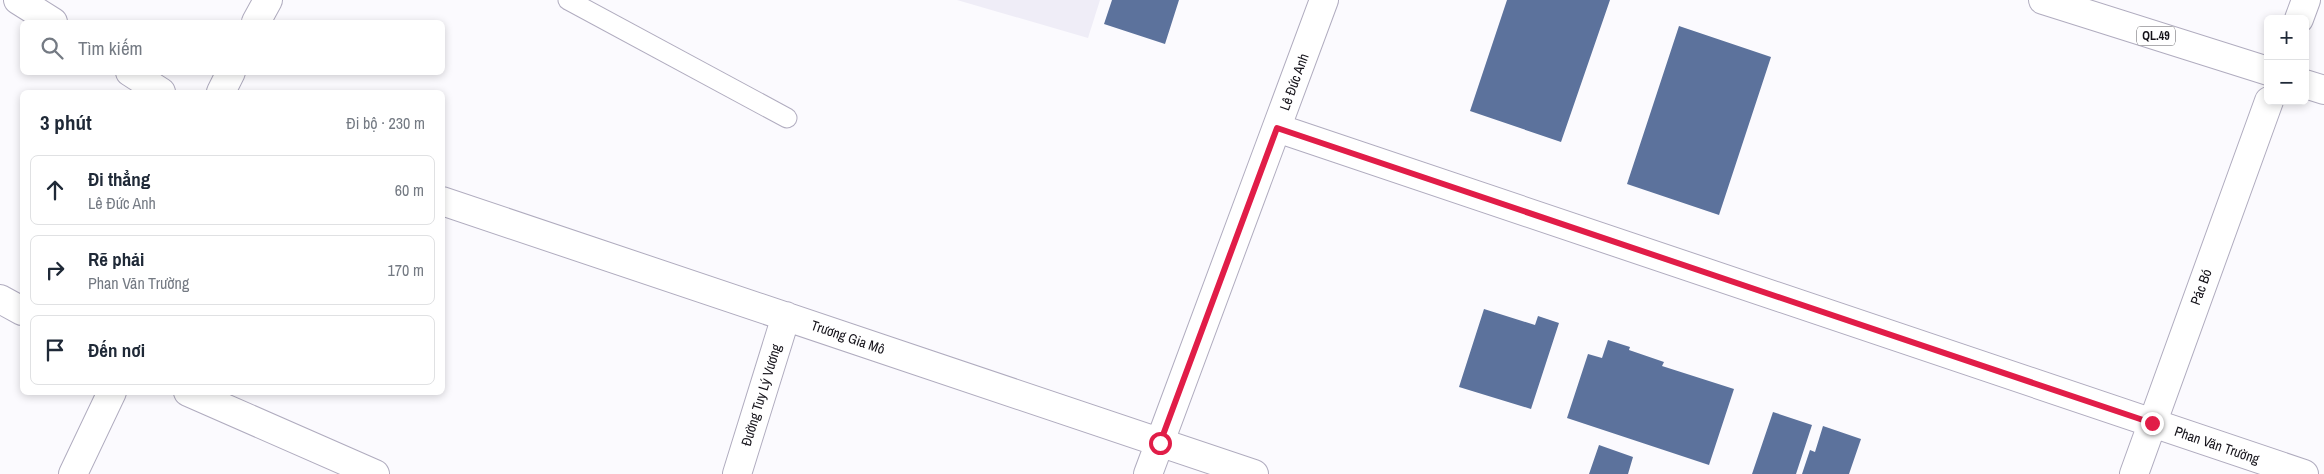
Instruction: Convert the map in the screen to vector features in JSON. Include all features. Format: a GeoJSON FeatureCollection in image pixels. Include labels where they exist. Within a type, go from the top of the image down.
{"type":"FeatureCollection","features":[{"type":"Feature","properties":{"kind":"street"},"geometry":{"type":"LineString","coordinates":[[18,0],[50,20]]}},
{"type":"Feature","properties":{"kind":"street"},"geometry":{"type":"LineString","coordinates":[[257,20],[268,0]]}},
{"type":"Feature","properties":{"kind":"street","name":"Lê Đức Anh"},"geometry":{"type":"LineString","coordinates":[[1148,474],[1324,0]]}},
{"type":"Feature","properties":{"kind":"street","name":"QL.49"},"geometry":{"type":"LineString","coordinates":[[2043,0],[2264,71]]}},
{"type":"Feature","properties":{"kind":"street"},"geometry":{"type":"LineString","coordinates":[[2300,15],[2306,0]]}},
{"type":"Feature","properties":{"kind":"street"},"geometry":{"type":"LineString","coordinates":[[135,75],[158,90]]}},
{"type":"Feature","properties":{"kind":"street"},"geometry":{"type":"LineString","coordinates":[[221,90],[229,75]]}},
{"type":"Feature","properties":{"kind":"street"},"geometry":{"type":"LineString","coordinates":[[2309,85],[2324,90]]}},
{"type":"Feature","properties":{"kind":"street","name":"Pác Bó"},"geometry":{"type":"LineString","coordinates":[[2134,474],[2268,105]]}},
{"type":"Feature","properties":{"kind":"street","name":"Phan Văn Trường"},"geometry":{"type":"LineString","coordinates":[[1277,128],[2304,474]]}},
{"type":"Feature","properties":{"kind":"street","name":"Trương Gia Mô"},"geometry":{"type":"LineString","coordinates":[[445,202],[1254,474]]}},
{"type":"Feature","properties":{"kind":"street"},"geometry":{"type":"LineString","coordinates":[[0,299],[20,309]]}},
{"type":"Feature","properties":{"kind":"street","name":"Đường Tuy Lý Vương"},"geometry":{"type":"LineString","coordinates":[[737,474],[786,316]]}},
{"type":"Feature","properties":{"kind":"street"},"geometry":{"type":"LineString","coordinates":[[73,474],[111,395]]}},
{"type":"Feature","properties":{"kind":"street"},"geometry":{"type":"LineString","coordinates":[[195,395],[375,474]]}},
{"type":"Feature","properties":{"kind":"lane"},"geometry":{"type":"LineString","coordinates":[[568,0],[787,118]]}},
{"type":"Feature","properties":{"kind":"shaded area"},"geometry":{"type":"Polygon","coordinates":[[[957,0],[1100,0],[1088,38],[957,0]]]}},
{"type":"Feature","properties":{"kind":"building"},"geometry":{"type":"Polygon","coordinates":[[[1112,0],[1179,0],[1165,44],[1104,24],[1112,0]]]}},
{"type":"Feature","properties":{"kind":"building"},"geometry":{"type":"Polygon","coordinates":[[[1507,0],[1610,0],[1561,142],[1470,111],[1507,0]]]}},
{"type":"Feature","properties":{"kind":"building"},"geometry":{"type":"Polygon","coordinates":[[[1679,26],[1771,57],[1719,215],[1627,184],[1679,26]]]}},
{"type":"Feature","properties":{"kind":"building"},"geometry":{"type":"Polygon","coordinates":[[[1484,309],[1535,325],[1538,316],[1559,323],[1531,409],[1459,387],[1484,309]]]}},
{"type":"Feature","properties":{"kind":"building"},"geometry":{"type":"Polygon","coordinates":[[[1608,340],[1630,347],[1629,350],[1664,362],[1662,366],[1734,389],[1709,465],[1567,418],[1588,354],[1602,358],[1608,340]]]}},
{"type":"Feature","properties":{"kind":"building"},"geometry":{"type":"Polygon","coordinates":[[[1773,412],[1812,425],[1796,474],[1752,474],[1773,412]]]}},
{"type":"Feature","properties":{"kind":"building"},"geometry":{"type":"Polygon","coordinates":[[[1823,426],[1861,439],[1849,474],[1802,474],[1810,450],[1815,452],[1823,426]]]}},
{"type":"Feature","properties":{"kind":"building"},"geometry":{"type":"Polygon","coordinates":[[[1599,445],[1633,457],[1628,474],[1589,474],[1599,445]]]}},
{"type":"Feature","properties":{"kind":"route"},"geometry":{"type":"LineString","coordinates":[[1160,443],[1277,128],[2152,423]]}}]}
